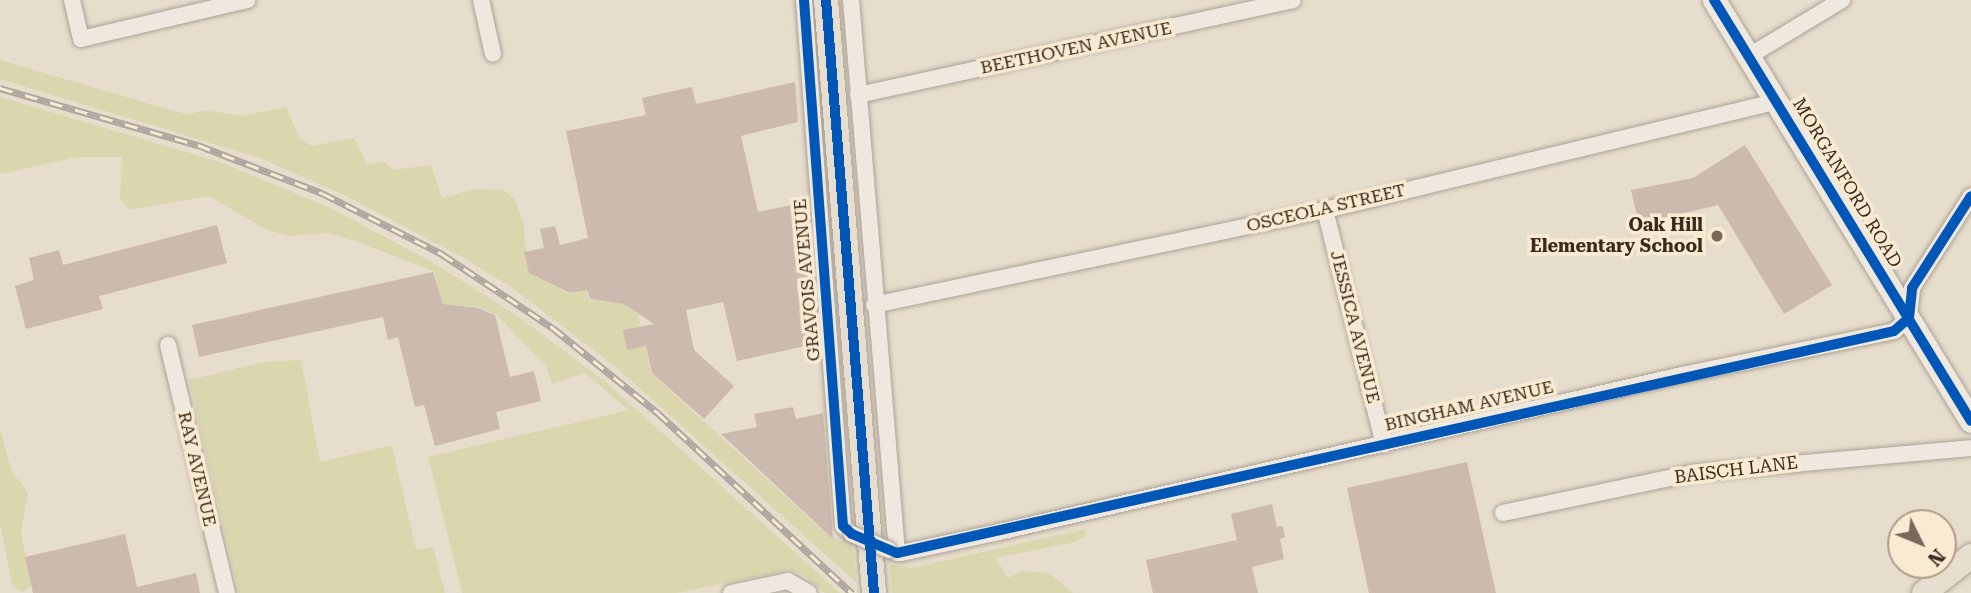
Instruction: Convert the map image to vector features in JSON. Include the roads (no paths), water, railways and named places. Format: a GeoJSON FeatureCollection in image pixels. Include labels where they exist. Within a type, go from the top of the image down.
{"type":"FeatureCollection","features":[{"type":"Feature","properties":{"kind":"main road"},"geometry":{"type":"LineString","coordinates":[[826,0],[874,593]]}},
{"type":"Feature","properties":{"kind":"main road"},"geometry":{"type":"LineString","coordinates":[[1924,593],[1971,556]]}},
{"type":"Feature","properties":{"kind":"street"},"geometry":{"type":"LineString","coordinates":[[72,0],[81,39],[247,0]]}},
{"type":"Feature","properties":{"kind":"street"},"geometry":{"type":"LineString","coordinates":[[481,0],[493,54]]}},
{"type":"Feature","properties":{"kind":"street","name":"GRAVOIS AVENUE"},"geometry":{"type":"LineString","coordinates":[[804,0],[844,526],[852,534],[893,551]]}},
{"type":"Feature","properties":{"kind":"street"},"geometry":{"type":"LineString","coordinates":[[851,0],[893,551]]}},
{"type":"Feature","properties":{"kind":"street","name":"BEETHOVEN AVENUE"},"geometry":{"type":"LineString","coordinates":[[858,95],[1293,0]]}},
{"type":"Feature","properties":{"kind":"street","name":"MORGANFORD ROAD"},"geometry":{"type":"LineString","coordinates":[[1714,0],[1971,421]]}},
{"type":"Feature","properties":{"kind":"street"},"geometry":{"type":"LineString","coordinates":[[1749,56],[1842,0]]}},
{"type":"Feature","properties":{"kind":"street","name":"OSCEOLA STREET"},"geometry":{"type":"LineString","coordinates":[[874,304],[1325,210],[1776,102]]}},
{"type":"Feature","properties":{"kind":"street"},"geometry":{"type":"LineString","coordinates":[[1909,318],[1912,288],[1971,196]]}},
{"type":"Feature","properties":{"kind":"street","name":"JESSICA AVENUE"},"geometry":{"type":"LineString","coordinates":[[1325,210],[1384,444]]}},
{"type":"Feature","properties":{"kind":"street","name":"BINGHAM AVENUE"},"geometry":{"type":"LineString","coordinates":[[893,551],[1894,331],[1909,318]]}},
{"type":"Feature","properties":{"kind":"street","name":"RAY AVENUE"},"geometry":{"type":"LineString","coordinates":[[168,345],[227,593]]}},
{"type":"Feature","properties":{"kind":"street","name":"BAISCH LANE"},"geometry":{"type":"LineString","coordinates":[[1503,513],[1692,473],[1971,448]]}},
{"type":"Feature","properties":{"kind":"street"},"geometry":{"type":"LineString","coordinates":[[731,593],[788,580],[809,593]]}},
{"type":"Feature","properties":{"kind":"railway"},"geometry":{"type":"LineString","coordinates":[[0,88],[198,145],[322,193],[442,254],[553,328],[658,413],[852,593]]}},
{"type":"Feature","properties":{"kind":"place","name":"Oak Hill Elementary School"},"geometry":{"type":"Point","coordinates":[1717,236]}}]}
